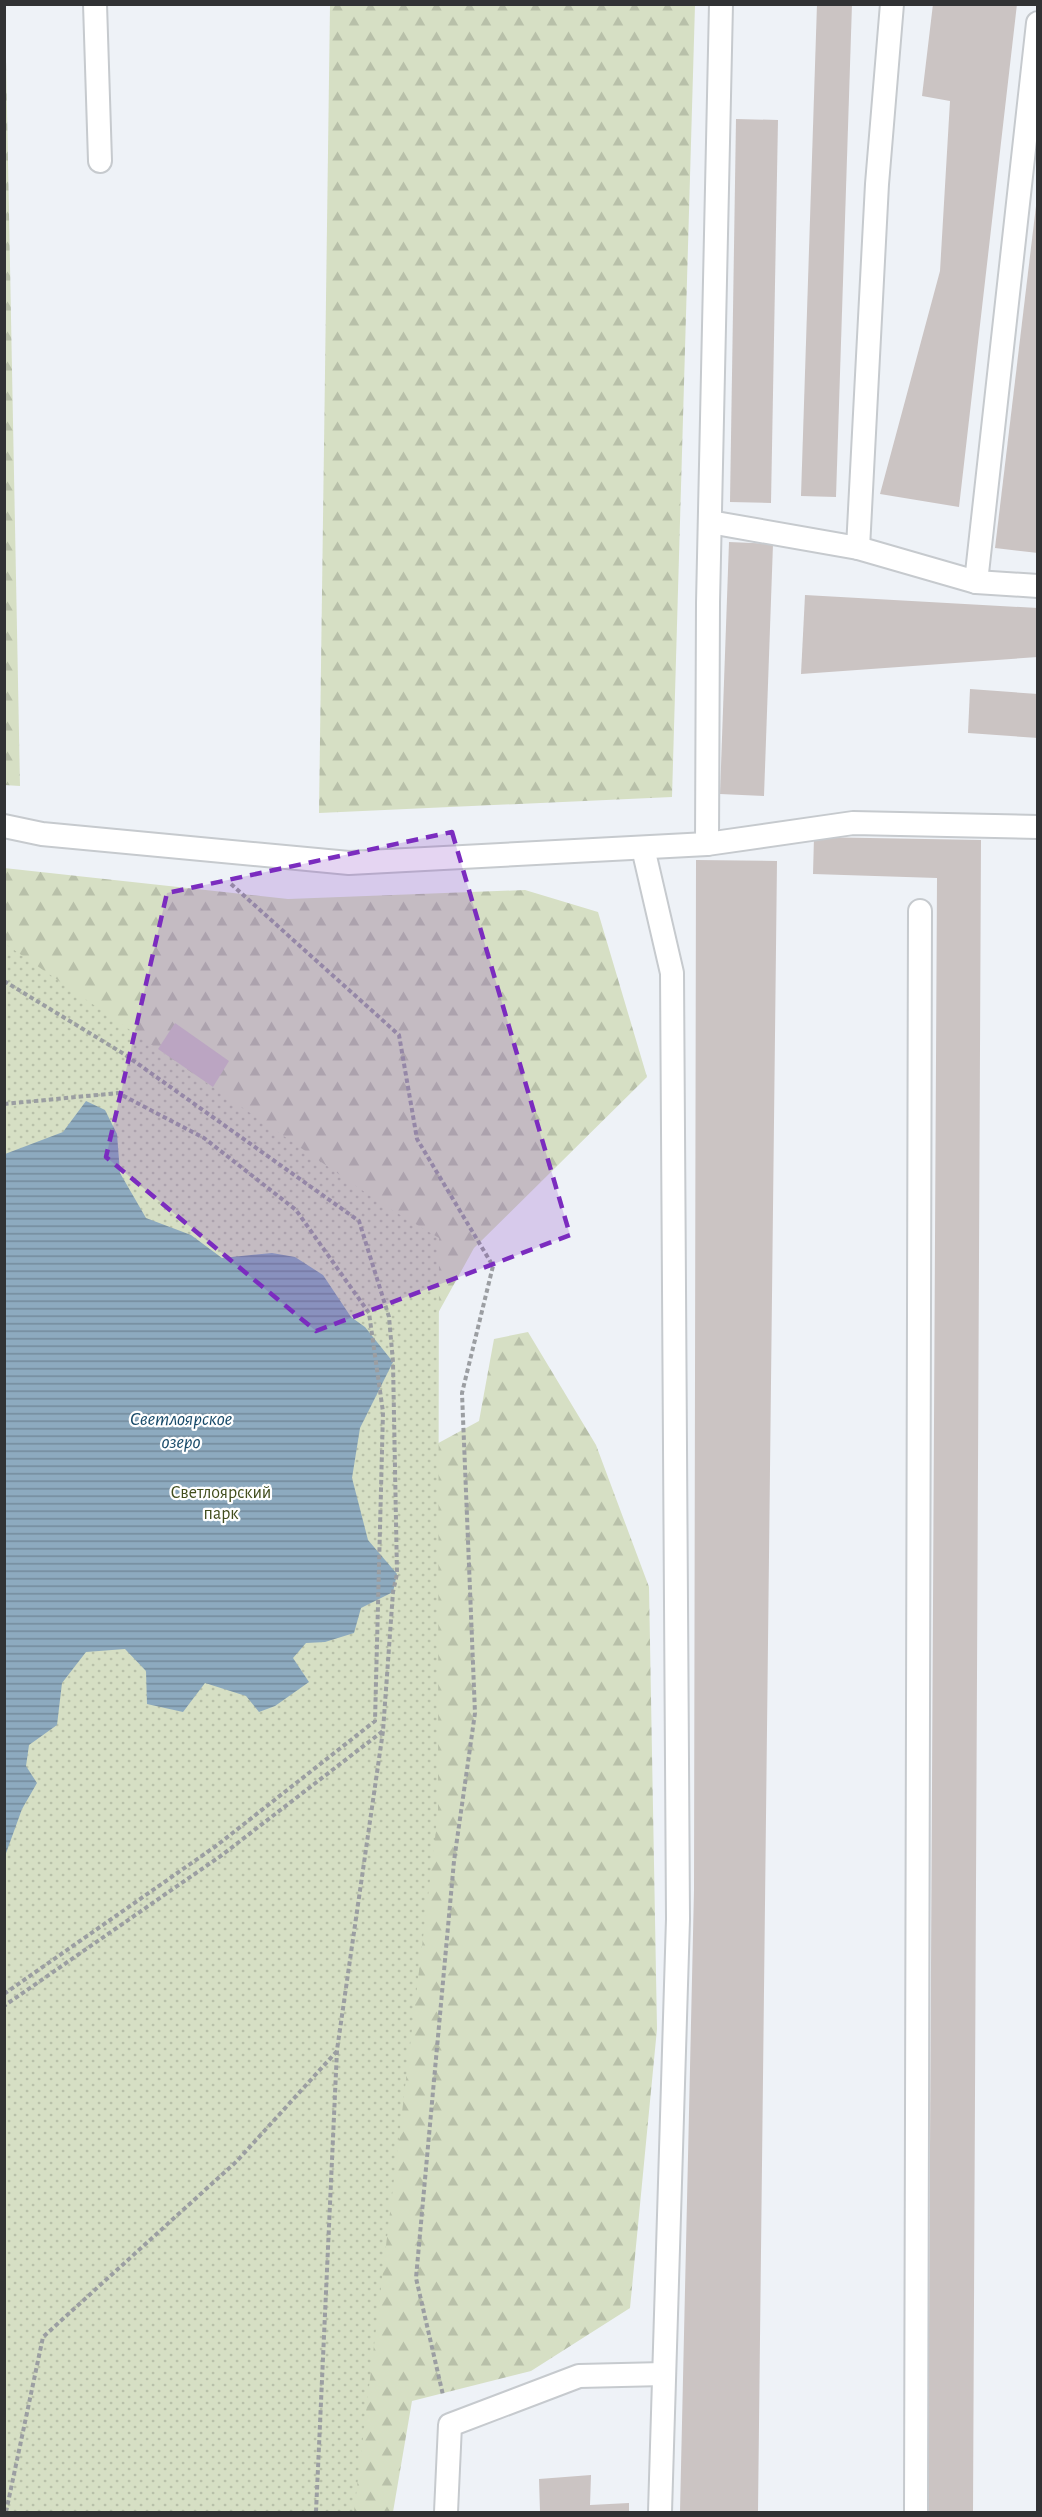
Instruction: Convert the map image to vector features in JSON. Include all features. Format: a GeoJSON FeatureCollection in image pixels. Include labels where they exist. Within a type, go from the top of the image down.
{"type":"FeatureCollection","features":[{"type":"Feature","properties":{"kind":"lane"},"geometry":{"type":"LineString","coordinates":[[95,4],[100,161]]}},
{"type":"Feature","properties":{"kind":"lane"},"geometry":{"type":"LineString","coordinates":[[707,844],[710,522],[721,4]]}},
{"type":"Feature","properties":{"kind":"lane"},"geometry":{"type":"LineString","coordinates":[[858,548],[877,184],[892,4]]}},
{"type":"Feature","properties":{"kind":"lane"},"geometry":{"type":"LineString","coordinates":[[976,582],[1038,23]]}},
{"type":"Feature","properties":{"kind":"lane"},"geometry":{"type":"LineString","coordinates":[[710,522],[858,548],[976,582],[1038,586]]}},
{"type":"Feature","properties":{"kind":"lane"},"geometry":{"type":"LineString","coordinates":[[4,826],[42,834],[349,863],[707,844],[853,823],[1038,826]]}},
{"type":"Feature","properties":{"kind":"lane"},"geometry":{"type":"LineString","coordinates":[[643,848],[672,974],[678,1919],[660,2512]]}},
{"type":"Feature","properties":{"kind":"lane"},"geometry":{"type":"LineString","coordinates":[[916,2512],[920,911]]}},
{"type":"Feature","properties":{"kind":"lane"},"geometry":{"type":"LineString","coordinates":[[446,2512],[450,2425],[579,2376],[664,2374]]}},
{"type":"Feature","properties":{"kind":"path"},"geometry":{"type":"LineString","coordinates":[[191,848],[399,1035],[417,1139],[493,1266],[462,1393],[475,1713],[454,1861],[416,2278],[450,2425]]}},
{"type":"Feature","properties":{"kind":"path"},"geometry":{"type":"LineString","coordinates":[[4,981],[124,1054],[359,1221],[389,1317],[393,1362],[397,1574],[393,1592],[383,1731],[337,2050],[316,2512]]}},
{"type":"Feature","properties":{"kind":"path"},"geometry":{"type":"LineString","coordinates":[[4,1104],[118,1093],[204,1138],[297,1210],[369,1313],[384,1412],[375,1721],[216,1846],[4,1994]]}},
{"type":"Feature","properties":{"kind":"path"},"geometry":{"type":"LineString","coordinates":[[4,2006],[222,1855],[383,1731]]}},
{"type":"Feature","properties":{"kind":"path"},"geometry":{"type":"LineString","coordinates":[[6,2512],[43,2337],[237,2161],[337,2050]]}},
{"type":"Feature","properties":{"kind":"highlighted area"},"geometry":{"type":"Polygon","coordinates":[[[452,832],[570,1235],[316,1331],[106,1157],[167,893],[452,832]]]}},
{"type":"Feature","properties":{"kind":"green space"},"geometry":{"type":"Polygon","coordinates":[[[5,5],[20,786],[4,785],[5,5]]]}},
{"type":"Feature","properties":{"kind":"green space"},"geometry":{"type":"Polygon","coordinates":[[[330,5],[695,5],[672,797],[319,813],[330,5]]]}},
{"type":"Feature","properties":{"kind":"green space"},"geometry":{"type":"Polygon","coordinates":[[[4,868],[288,899],[525,890],[598,912],[647,1077],[474,1248],[411,1362],[5,965],[4,868]]]}},
{"type":"Feature","properties":{"kind":"green space","name":"Светлоярский парк"},"geometry":{"type":"Polygon","coordinates":[[[4,943],[382,1204],[439,1238],[438,1813],[354,2512],[5,2512],[4,943]]]}},
{"type":"Feature","properties":{"kind":"green space"},"geometry":{"type":"Polygon","coordinates":[[[528,1332],[596,1445],[649,1587],[657,2029],[630,2308],[531,2371],[412,2401],[393,2512],[339,2512],[420,1453],[479,1421],[494,1339],[528,1332]]]}},
{"type":"Feature","properties":{"kind":"water","name":"Светлоярское озеро"},"geometry":{"type":"Polygon","coordinates":[[[86,1101],[105,1110],[117,1134],[120,1173],[146,1218],[191,1235],[222,1258],[272,1253],[295,1257],[323,1275],[351,1317],[365,1327],[393,1362],[360,1428],[352,1478],[368,1540],[397,1574],[393,1592],[361,1608],[354,1633],[325,1642],[306,1643],[293,1658],[309,1682],[275,1706],[259,1712],[246,1696],[205,1683],[183,1712],[147,1704],[146,1671],[125,1649],[86,1652],[62,1683],[57,1725],[29,1745],[26,1766],[37,1783],[22,1809],[5,1856],[5,1154],[63,1132],[86,1101]]]}},
{"type":"Feature","properties":{"kind":"building"},"geometry":{"type":"Polygon","coordinates":[[[817,4],[852,4],[836,497],[801,496],[817,4]]]}},
{"type":"Feature","properties":{"kind":"building"},"geometry":{"type":"Polygon","coordinates":[[[933,4],[1017,4],[959,507],[880,494],[940,271],[950,101],[922,96],[933,4]]]}},
{"type":"Feature","properties":{"kind":"building"},"geometry":{"type":"Polygon","coordinates":[[[736,119],[778,120],[771,503],[730,502],[736,119]]]}},
{"type":"Feature","properties":{"kind":"building"},"geometry":{"type":"Polygon","coordinates":[[[1036,206],[1038,207],[1038,553],[995,548],[1036,206]]]}},
{"type":"Feature","properties":{"kind":"building"},"geometry":{"type":"Polygon","coordinates":[[[729,542],[773,544],[764,796],[720,794],[729,542]]]}},
{"type":"Feature","properties":{"kind":"building"},"geometry":{"type":"Polygon","coordinates":[[[805,595],[1038,608],[1038,657],[801,674],[805,595]]]}},
{"type":"Feature","properties":{"kind":"building"},"geometry":{"type":"Polygon","coordinates":[[[970,689],[1038,694],[1038,738],[968,733],[970,689]]]}},
{"type":"Feature","properties":{"kind":"building"},"geometry":{"type":"Polygon","coordinates":[[[814,837],[981,840],[973,2512],[928,2512],[937,878],[813,874],[814,837]]]}},
{"type":"Feature","properties":{"kind":"building"},"geometry":{"type":"Polygon","coordinates":[[[696,860],[777,861],[758,2512],[680,2512],[694,1890],[696,860]]]}},
{"type":"Feature","properties":{"kind":"building"},"geometry":{"type":"Polygon","coordinates":[[[175,1023],[229,1061],[213,1087],[158,1049],[175,1023]]]}},
{"type":"Feature","properties":{"kind":"building"},"geometry":{"type":"Polygon","coordinates":[[[591,2475],[590,2505],[629,2503],[629,2512],[540,2512],[539,2479],[591,2475]]]}}]}
